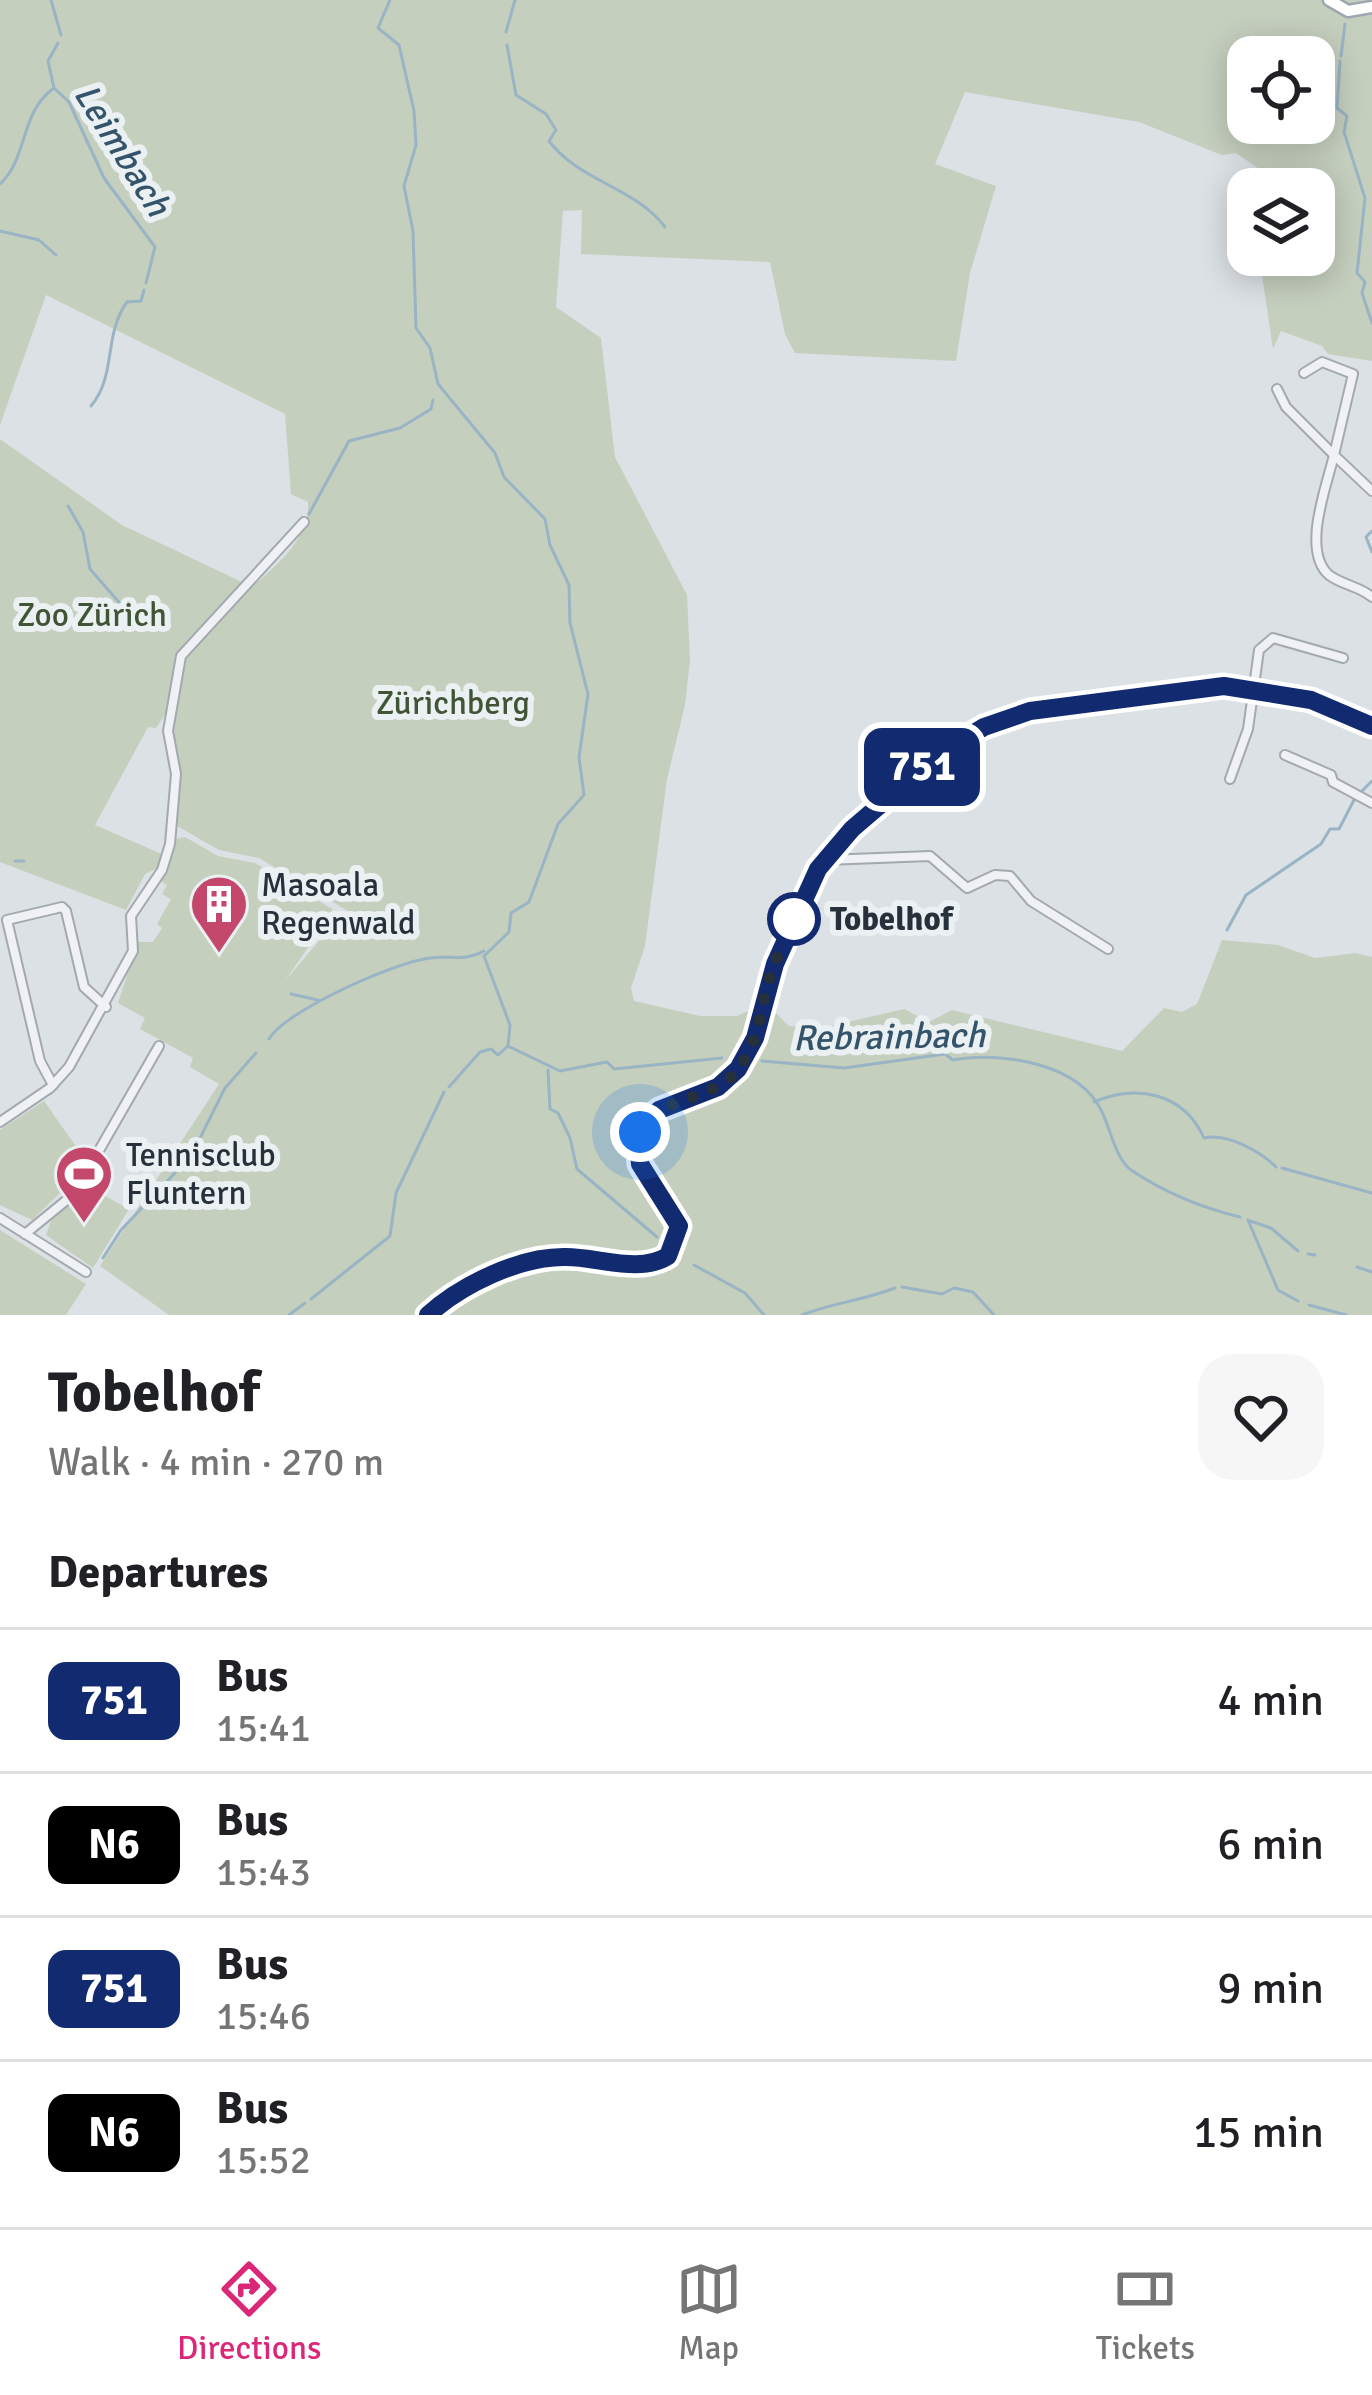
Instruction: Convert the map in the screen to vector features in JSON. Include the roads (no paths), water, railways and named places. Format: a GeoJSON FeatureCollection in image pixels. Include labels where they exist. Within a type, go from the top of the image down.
{"type":"FeatureCollection","features":[{"type":"Feature","properties":{"kind":"main road"},"geometry":{"type":"LineString","coordinates":[[1329,0],[1348,11],[1372,7]]}},
{"type":"Feature","properties":{"kind":"main road"},"geometry":{"type":"LineString","coordinates":[[428,1315],[452,1295],[539,1259],[638,1264],[660,1261],[673,1251],[679,1226],[640,1164],[640,1132],[653,1114],[718,1087],[743,1063],[775,964],[824,859],[924,765],[995,722],[1149,693],[1255,689],[1311,700],[1372,725]]}},
{"type":"Feature","properties":{"kind":"street"},"geometry":{"type":"LineString","coordinates":[[1304,374],[1322,362],[1353,374],[1317,554],[1327,574],[1372,597]]}},
{"type":"Feature","properties":{"kind":"street"},"geometry":{"type":"LineString","coordinates":[[1277,389],[1286,407],[1372,491]]}},
{"type":"Feature","properties":{"kind":"street"},"geometry":{"type":"LineString","coordinates":[[0,1122],[53,1085],[106,1007],[136,939],[131,916],[168,856],[176,774],[168,731],[181,656],[304,522]]}},
{"type":"Feature","properties":{"kind":"street"},"geometry":{"type":"LineString","coordinates":[[1230,779],[1255,689],[1259,650],[1273,638],[1343,658]]}},
{"type":"Feature","properties":{"kind":"street"},"geometry":{"type":"LineString","coordinates":[[1285,755],[1331,775],[1333,782],[1372,802]]}},
{"type":"Feature","properties":{"kind":"street"},"geometry":{"type":"LineString","coordinates":[[824,859],[840,863],[930,856],[967,888],[995,875],[1010,876],[1031,901],[1108,949]]}},
{"type":"Feature","properties":{"kind":"street"},"geometry":{"type":"LineString","coordinates":[[53,1085],[40,1061],[7,920],[62,907],[84,987],[106,1007]]}},
{"type":"Feature","properties":{"kind":"street"},"geometry":{"type":"LineString","coordinates":[[25,1234],[74,1194],[159,1046]]}},
{"type":"Feature","properties":{"kind":"street"},"geometry":{"type":"LineString","coordinates":[[0,1218],[86,1272]]}},
{"type":"Feature","properties":{"kind":"waterway","name":"Leimbach"},"geometry":{"type":"LineString","coordinates":[[51,0],[61,35]]}},
{"type":"Feature","properties":{"kind":"waterway"},"geometry":{"type":"LineString","coordinates":[[390,0],[378,28],[399,45],[414,111],[416,145],[404,186],[413,231],[416,328],[430,348],[438,384],[495,453],[504,477],[545,519],[550,545],[569,585],[570,623],[588,694],[579,757],[584,795],[558,824],[529,902],[511,913],[509,932],[484,956],[510,1025],[508,1046],[560,1071],[607,1062],[614,1069],[722,1058]]}},
{"type":"Feature","properties":{"kind":"waterway"},"geometry":{"type":"LineString","coordinates":[[506,32],[515,0]]}},
{"type":"Feature","properties":{"kind":"waterway"},"geometry":{"type":"LineString","coordinates":[[1341,56],[1345,24]]}},
{"type":"Feature","properties":{"kind":"waterway","name":"Leimbach"},"geometry":{"type":"LineString","coordinates":[[58,43],[48,61],[54,88],[69,102],[104,178],[155,247],[146,283]]}},
{"type":"Feature","properties":{"kind":"waterway"},"geometry":{"type":"LineString","coordinates":[[507,45],[516,95],[546,114],[556,130],[549,141],[561,155],[639,203],[665,227]]}},
{"type":"Feature","properties":{"kind":"waterway"},"geometry":{"type":"LineString","coordinates":[[1340,61],[1337,108],[1347,116],[1344,132],[1365,198],[1357,273],[1365,282],[1362,293],[1372,323]]}},
{"type":"Feature","properties":{"kind":"waterway"},"geometry":{"type":"LineString","coordinates":[[0,184],[16,161],[35,110],[54,88]]}},
{"type":"Feature","properties":{"kind":"waterway"},"geometry":{"type":"LineString","coordinates":[[0,231],[39,240],[56,255]]}},
{"type":"Feature","properties":{"kind":"waterway","name":"Leimbach"},"geometry":{"type":"LineString","coordinates":[[91,406],[104,381],[120,315],[127,302],[141,301],[144,290]]}},
{"type":"Feature","properties":{"kind":"waterway"},"geometry":{"type":"LineString","coordinates":[[309,514],[349,441],[400,428],[431,409],[433,400]]}},
{"type":"Feature","properties":{"kind":"waterway"},"geometry":{"type":"LineString","coordinates":[[68,506],[83,532],[90,569],[124,608],[111,626]]}},
{"type":"Feature","properties":{"kind":"waterway"},"geometry":{"type":"LineString","coordinates":[[1372,531],[1366,537],[1372,552]]}},
{"type":"Feature","properties":{"kind":"waterway"},"geometry":{"type":"LineString","coordinates":[[1362,791],[1372,781]]}},
{"type":"Feature","properties":{"kind":"waterway"},"geometry":{"type":"LineString","coordinates":[[1227,930],[1246,895],[1321,844],[1330,829],[1339,829],[1354,800]]}},
{"type":"Feature","properties":{"kind":"waterway"},"geometry":{"type":"LineString","coordinates":[[15,861],[24,861]]}},
{"type":"Feature","properties":{"kind":"waterway"},"geometry":{"type":"LineString","coordinates":[[269,1039],[296,1015],[368,978],[414,961],[484,951]]}},
{"type":"Feature","properties":{"kind":"waterway"},"geometry":{"type":"LineString","coordinates":[[291,994],[318,1000]]}},
{"type":"Feature","properties":{"kind":"waterway"},"geometry":{"type":"LineString","coordinates":[[449,1087],[480,1052],[491,1049],[498,1055],[508,1046]]}},
{"type":"Feature","properties":{"kind":"waterway"},"geometry":{"type":"LineString","coordinates":[[103,1258],[121,1230],[191,1156],[225,1088],[256,1053]]}},
{"type":"Feature","properties":{"kind":"waterway","name":"Rebrainbach"},"geometry":{"type":"LineString","coordinates":[[762,1061],[844,1068],[945,1054],[953,1060],[993,1057],[1037,1064],[1076,1082],[1091,1095],[1131,1170],[1183,1198],[1240,1217]]}},
{"type":"Feature","properties":{"kind":"waterway"},"geometry":{"type":"LineString","coordinates":[[548,1070],[550,1109],[558,1113],[570,1138],[577,1169],[657,1237]]}},
{"type":"Feature","properties":{"kind":"waterway"},"geometry":{"type":"LineString","coordinates":[[311,1299],[390,1236],[396,1193],[444,1092]]}},
{"type":"Feature","properties":{"kind":"waterway"},"geometry":{"type":"LineString","coordinates":[[1094,1102],[1126,1094],[1157,1096],[1184,1110],[1204,1138],[1243,1145],[1276,1167]]}},
{"type":"Feature","properties":{"kind":"waterway"},"geometry":{"type":"LineString","coordinates":[[1282,1168],[1372,1193]]}},
{"type":"Feature","properties":{"kind":"waterway","name":"Rebrainbach"},"geometry":{"type":"LineString","coordinates":[[1248,1220],[1278,1290],[1298,1301]]}},
{"type":"Feature","properties":{"kind":"waterway"},"geometry":{"type":"LineString","coordinates":[[1250,1221],[1271,1228],[1298,1251]]}},
{"type":"Feature","properties":{"kind":"waterway"},"geometry":{"type":"LineString","coordinates":[[1308,1254],[1315,1255]]}},
{"type":"Feature","properties":{"kind":"waterway"},"geometry":{"type":"LineString","coordinates":[[694,1265],[745,1293],[764,1315]]}},
{"type":"Feature","properties":{"kind":"waterway"},"geometry":{"type":"LineString","coordinates":[[1357,1267],[1372,1272]]}},
{"type":"Feature","properties":{"kind":"waterway"},"geometry":{"type":"LineString","coordinates":[[902,1287],[942,1294],[954,1288],[973,1292],[994,1315]]}},
{"type":"Feature","properties":{"kind":"waterway"},"geometry":{"type":"LineString","coordinates":[[802,1315],[895,1288]]}},
{"type":"Feature","properties":{"kind":"waterway"},"geometry":{"type":"LineString","coordinates":[[289,1315],[305,1303]]}},
{"type":"Feature","properties":{"kind":"waterway","name":"Rebrainbach"},"geometry":{"type":"LineString","coordinates":[[1309,1305],[1346,1315]]}},
{"type":"Feature","properties":{"kind":"place","name":"Tobelhof"},"geometry":{"type":"Point","coordinates":[794,919]}},
{"type":"Feature","properties":{"kind":"place","name":"Masoala Regenwald"},"geometry":{"type":"Point","coordinates":[219,955]}},
{"type":"Feature","properties":{"kind":"place","name":"Tennisclub Fluntern"},"geometry":{"type":"Point","coordinates":[84,1225]}},
{"type":"Feature","properties":{"kind":"park label","name":"Zoo Zürich"},"geometry":{"type":"Point","coordinates":[92,615]}},
{"type":"Feature","properties":{"kind":"park label","name":"Zürichberg"},"geometry":{"type":"Point","coordinates":[453,703]}}]}
